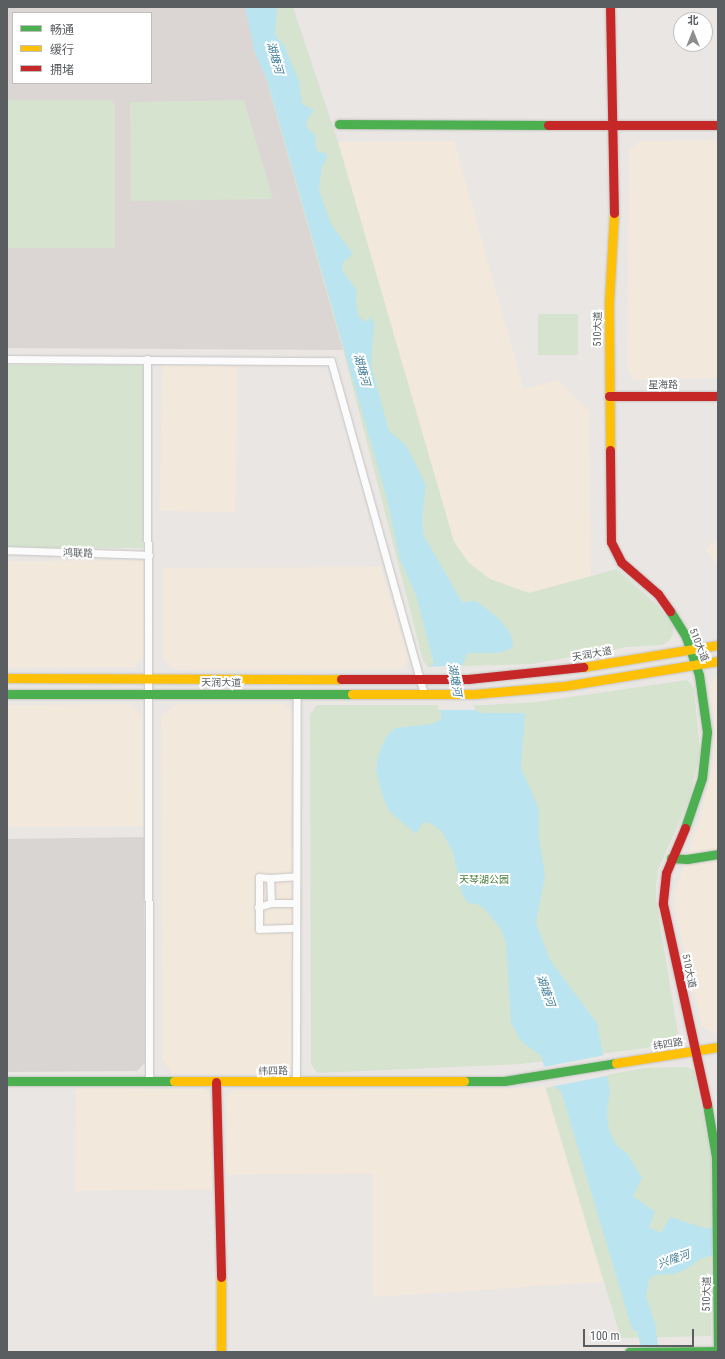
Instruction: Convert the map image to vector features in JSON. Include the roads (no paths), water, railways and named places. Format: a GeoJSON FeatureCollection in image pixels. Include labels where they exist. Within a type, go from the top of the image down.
{"type":"FeatureCollection","features":[{"type":"Feature","properties":{"kind":"street","name":"510大道"},"geometry":{"type":"LineString","coordinates":[[610,7],[612,126],[615,184],[609,302],[611,542],[621,562],[658,594],[669,608],[686,638],[695,664],[707,732],[706,755],[694,806],[671,858],[663,888],[663,904],[713,1133],[718,1253],[718,1351]]}},
{"type":"Feature","properties":{"kind":"street"},"geometry":{"type":"LineString","coordinates":[[339,124],[612,126],[718,125]]}},
{"type":"Feature","properties":{"kind":"street"},"geometry":{"type":"LineString","coordinates":[[7,359],[147,358],[331,361],[422,679],[424,694]]}},
{"type":"Feature","properties":{"kind":"street"},"geometry":{"type":"LineString","coordinates":[[147,358],[149,555],[149,1081]]}},
{"type":"Feature","properties":{"kind":"street","name":"星海路"},"geometry":{"type":"LineString","coordinates":[[609,396],[718,396]]}},
{"type":"Feature","properties":{"kind":"street","name":"鸿联路"},"geometry":{"type":"LineString","coordinates":[[7,550],[149,555]]}},
{"type":"Feature","properties":{"kind":"street","name":"天润大道"},"geometry":{"type":"LineString","coordinates":[[7,678],[468,679],[558,671],[670,652],[690,651],[718,645]]}},
{"type":"Feature","properties":{"kind":"street"},"geometry":{"type":"LineString","coordinates":[[695,664],[718,661]]}},
{"type":"Feature","properties":{"kind":"street","name":"天润大道"},"geometry":{"type":"LineString","coordinates":[[7,694],[474,694],[564,686],[695,664]]}},
{"type":"Feature","properties":{"kind":"street"},"geometry":{"type":"LineString","coordinates":[[296,1081],[297,694]]}},
{"type":"Feature","properties":{"kind":"street"},"geometry":{"type":"LineString","coordinates":[[671,858],[687,859],[718,854]]}},
{"type":"Feature","properties":{"kind":"street"},"geometry":{"type":"LineString","coordinates":[[296,876],[270,878],[258,874],[258,929],[296,928]]}},
{"type":"Feature","properties":{"kind":"street"},"geometry":{"type":"LineString","coordinates":[[270,878],[271,903]]}},
{"type":"Feature","properties":{"kind":"street"},"geometry":{"type":"LineString","coordinates":[[258,907],[271,903],[296,903]]}},
{"type":"Feature","properties":{"kind":"street","name":"纬四路"},"geometry":{"type":"LineString","coordinates":[[7,1081],[216,1082],[504,1080],[539,1076],[718,1047]]}},
{"type":"Feature","properties":{"kind":"street"},"geometry":{"type":"LineString","coordinates":[[216,1082],[220,1180],[221,1352]]}},
{"type":"Feature","properties":{"kind":"street"},"geometry":{"type":"LineString","coordinates":[[629,1352],[718,1351]]}},
{"type":"Feature","properties":{"kind":"water"},"geometry":{"type":"Polygon","coordinates":[[[245,7],[277,7],[275,35],[284,45],[299,81],[302,104],[314,110],[307,120],[307,128],[315,135],[316,148],[319,152],[326,153],[327,158],[322,166],[319,190],[331,224],[353,254],[343,262],[342,270],[357,291],[356,303],[359,317],[365,321],[370,321],[369,317],[371,317],[374,322],[371,365],[389,431],[406,445],[426,485],[422,520],[424,536],[462,602],[476,601],[497,617],[509,631],[513,642],[512,648],[499,653],[467,653],[463,665],[475,710],[481,713],[525,713],[521,768],[539,809],[539,838],[545,875],[536,923],[550,960],[597,1023],[610,1090],[607,1112],[609,1130],[616,1145],[627,1153],[642,1178],[633,1196],[655,1212],[649,1227],[661,1233],[670,1217],[704,1228],[718,1227],[718,1253],[700,1259],[688,1268],[675,1274],[655,1275],[649,1279],[646,1296],[655,1323],[659,1352],[642,1352],[637,1331],[632,1329],[561,1091],[550,1084],[541,1056],[521,1041],[511,1023],[506,943],[502,931],[487,911],[477,904],[468,903],[462,894],[453,852],[442,832],[432,824],[423,822],[416,834],[389,811],[382,794],[376,770],[378,756],[386,737],[395,728],[433,724],[442,718],[428,667],[434,664],[416,595],[400,560],[387,499],[267,80],[254,50],[245,7]]]}},
{"type":"Feature","properties":{"kind":"water label","name":"湖塘河"},"geometry":{"type":"Point","coordinates":[274,58]}},
{"type":"Feature","properties":{"kind":"water label","name":"湖塘河"},"geometry":{"type":"Point","coordinates":[361,370]}},
{"type":"Feature","properties":{"kind":"water label","name":"湖塘河"},"geometry":{"type":"Point","coordinates":[454,680]}},
{"type":"Feature","properties":{"kind":"water label","name":"湖塘河"},"geometry":{"type":"Point","coordinates":[545,991]}},
{"type":"Feature","properties":{"kind":"water label","name":"兴隆河"},"geometry":{"type":"Point","coordinates":[674,1260]}},
{"type":"Feature","properties":{"kind":"park label","name":"天琴湖公园"},"geometry":{"type":"Point","coordinates":[484,880]}}]}
